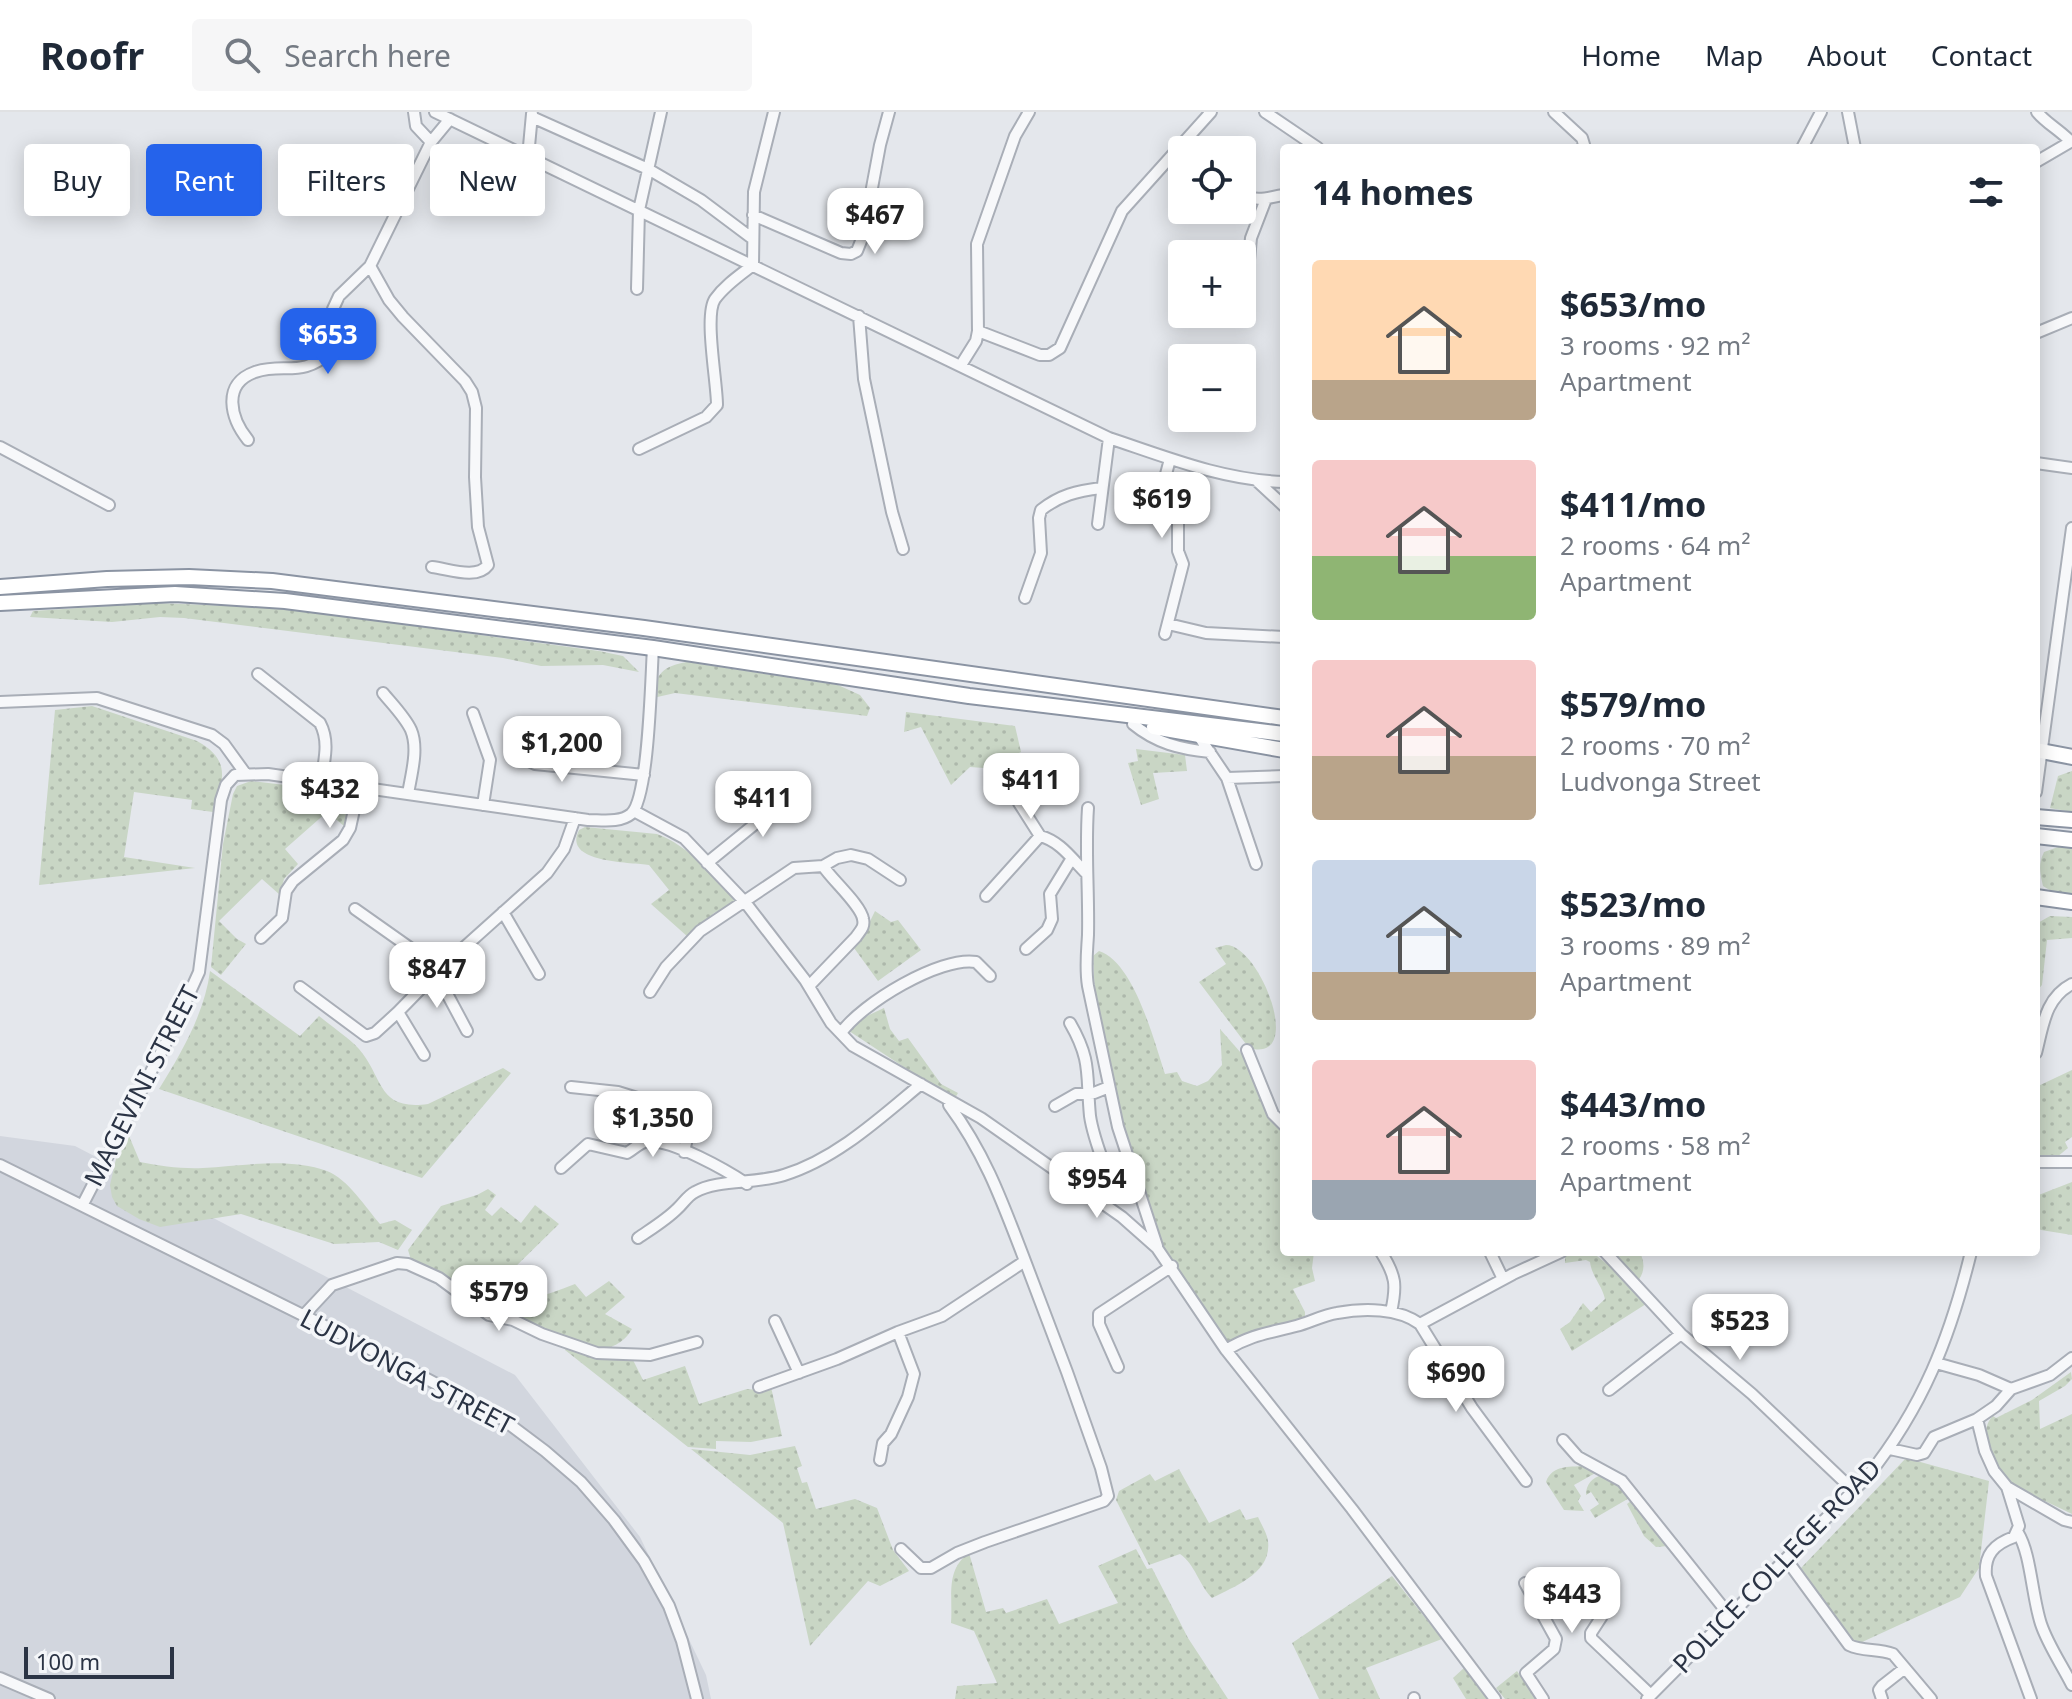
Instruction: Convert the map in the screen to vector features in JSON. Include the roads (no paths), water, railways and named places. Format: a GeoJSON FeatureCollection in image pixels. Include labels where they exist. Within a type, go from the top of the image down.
{"type":"FeatureCollection","features":[{"type":"Feature","properties":{"kind":"highway"},"geometry":{"type":"LineString","coordinates":[[0,587],[134,578],[272,581],[644,628],[1148,700],[1280,715]]}},
{"type":"Feature","properties":{"kind":"highway"},"geometry":{"type":"LineString","coordinates":[[0,603],[175,594],[285,601],[653,648],[969,696],[1280,749]]}},
{"type":"Feature","properties":{"kind":"highway"},"geometry":{"type":"LineString","coordinates":[[969,696],[1280,734]]}},
{"type":"Feature","properties":{"kind":"highway"},"geometry":{"type":"LineString","coordinates":[[2040,750],[2072,757]]}},
{"type":"Feature","properties":{"kind":"highway"},"geometry":{"type":"LineString","coordinates":[[2040,817],[2072,820]]}},
{"type":"Feature","properties":{"kind":"highway"},"geometry":{"type":"LineString","coordinates":[[2040,836],[2072,840]]}},
{"type":"Feature","properties":{"kind":"highway"},"geometry":{"type":"LineString","coordinates":[[2040,898],[2072,902]]}},
{"type":"Feature","properties":{"kind":"street"},"geometry":{"type":"LineString","coordinates":[[414,112],[416,126],[431,142]]}},
{"type":"Feature","properties":{"kind":"street"},"geometry":{"type":"LineString","coordinates":[[435,112],[501,144]]}},
{"type":"Feature","properties":{"kind":"street"},"geometry":{"type":"LineString","coordinates":[[637,289],[639,210],[661,112]]}},
{"type":"Feature","properties":{"kind":"street"},"geometry":{"type":"LineString","coordinates":[[753,265],[757,173],[774,112]]}},
{"type":"Feature","properties":{"kind":"street"},"geometry":{"type":"LineString","coordinates":[[753,215],[841,253],[857,251],[863,236],[889,112]]}},
{"type":"Feature","properties":{"kind":"street"},"geometry":{"type":"LineString","coordinates":[[961,365],[976,341],[978,331],[977,244],[1015,136],[1029,112]]}},
{"type":"Feature","properties":{"kind":"street"},"geometry":{"type":"LineString","coordinates":[[978,331],[1040,355],[1049,355],[1060,348],[1122,211],[1211,112]]}},
{"type":"Feature","properties":{"kind":"street"},"geometry":{"type":"LineString","coordinates":[[1265,112],[1312,144]]}},
{"type":"Feature","properties":{"kind":"street"},"geometry":{"type":"LineString","coordinates":[[1554,112],[1582,138],[1584,144]]}},
{"type":"Feature","properties":{"kind":"street"},"geometry":{"type":"LineString","coordinates":[[1804,144],[1821,112]]}},
{"type":"Feature","properties":{"kind":"street"},"geometry":{"type":"LineString","coordinates":[[1848,112],[1854,144]]}},
{"type":"Feature","properties":{"kind":"street"},"geometry":{"type":"LineString","coordinates":[[2037,112],[2047,125],[2071,142],[2040,160]]}},
{"type":"Feature","properties":{"kind":"street"},"geometry":{"type":"LineString","coordinates":[[529,144],[532,114],[648,169],[701,200],[753,239]]}},
{"type":"Feature","properties":{"kind":"street"},"geometry":{"type":"LineString","coordinates":[[248,440],[233,415],[231,405],[236,387],[254,373],[303,368],[332,351],[333,309],[339,296],[370,266],[431,142],[450,119]]}},
{"type":"Feature","properties":{"kind":"street"},"geometry":{"type":"LineString","coordinates":[[545,165],[1109,438],[1206,471],[1280,482]]}},
{"type":"Feature","properties":{"kind":"street"},"geometry":{"type":"LineString","coordinates":[[1256,199],[1280,196]]}},
{"type":"Feature","properties":{"kind":"street"},"geometry":{"type":"LineString","coordinates":[[1251,240],[1266,199]]}},
{"type":"Feature","properties":{"kind":"street"},"geometry":{"type":"LineString","coordinates":[[639,449],[706,417],[716,407],[716,373],[711,345],[712,306],[733,281],[753,265]]}},
{"type":"Feature","properties":{"kind":"street"},"geometry":{"type":"LineString","coordinates":[[370,266],[389,300],[465,381],[475,401],[478,527],[488,565],[476,573],[432,567]]}},
{"type":"Feature","properties":{"kind":"street"},"geometry":{"type":"LineString","coordinates":[[859,316],[864,379],[892,512],[903,549]]}},
{"type":"Feature","properties":{"kind":"street"},"geometry":{"type":"LineString","coordinates":[[2040,331],[2072,318]]}},
{"type":"Feature","properties":{"kind":"street"},"geometry":{"type":"LineString","coordinates":[[1098,524],[1109,438]]}},
{"type":"Feature","properties":{"kind":"street"},"geometry":{"type":"LineString","coordinates":[[0,447],[109,505]]}},
{"type":"Feature","properties":{"kind":"street"},"geometry":{"type":"LineString","coordinates":[[1170,459],[1161,493],[1165,504],[1178,518],[1178,551],[1183,564],[1166,629],[1280,637]]}},
{"type":"Feature","properties":{"kind":"street"},"geometry":{"type":"LineString","coordinates":[[2040,464],[2072,468]]}},
{"type":"Feature","properties":{"kind":"street"},"geometry":{"type":"LineString","coordinates":[[1256,480],[1280,502]]}},
{"type":"Feature","properties":{"kind":"street"},"geometry":{"type":"LineString","coordinates":[[1025,598],[1041,553],[1041,510],[1073,491],[1101,488]]}},
{"type":"Feature","properties":{"kind":"street"},"geometry":{"type":"LineString","coordinates":[[2040,743],[2072,528]]}},
{"type":"Feature","properties":{"kind":"street"},"geometry":{"type":"LineString","coordinates":[[0,702],[107,700],[212,735],[224,744],[245,773],[575,818],[611,820],[626,817],[634,811],[644,775],[653,648]]}},
{"type":"Feature","properties":{"kind":"street"},"geometry":{"type":"LineString","coordinates":[[258,674],[320,723],[327,744],[321,782]]}},
{"type":"Feature","properties":{"kind":"street"},"geometry":{"type":"LineString","coordinates":[[383,693],[410,728],[413,739],[414,755],[408,794]]}},
{"type":"Feature","properties":{"kind":"street"},"geometry":{"type":"LineString","coordinates":[[473,713],[490,760],[483,805]]}},
{"type":"Feature","properties":{"kind":"street"},"geometry":{"type":"LineString","coordinates":[[1133,724],[1148,737],[1163,743],[1210,752]]}},
{"type":"Feature","properties":{"kind":"street"},"geometry":{"type":"LineString","coordinates":[[1198,735],[1227,778],[1256,864]]}},
{"type":"Feature","properties":{"kind":"street"},"geometry":{"type":"LineString","coordinates":[[518,738],[527,760],[535,764],[644,775]]}},
{"type":"Feature","properties":{"kind":"street"},"geometry":{"type":"LineString","coordinates":[[1004,763],[1019,803],[1040,836],[1050,838],[1086,873]]}},
{"type":"Feature","properties":{"kind":"street","name":"MAGEVINI STREET"},"geometry":{"type":"LineString","coordinates":[[83,1204],[199,972],[221,800],[226,785],[235,775],[245,773]]}},
{"type":"Feature","properties":{"kind":"street"},"geometry":{"type":"LineString","coordinates":[[1227,778],[1280,776]]}},
{"type":"Feature","properties":{"kind":"street"},"geometry":{"type":"LineString","coordinates":[[261,938],[282,918],[286,891],[293,881],[343,840],[350,828],[359,787]]}},
{"type":"Feature","properties":{"kind":"street"},"geometry":{"type":"LineString","coordinates":[[707,863],[798,789]]}},
{"type":"Feature","properties":{"kind":"street"},"geometry":{"type":"LineString","coordinates":[[1088,808],[1088,937],[1085,967],[1118,1127],[1157,1248]]}},
{"type":"Feature","properties":{"kind":"street"},"geometry":{"type":"LineString","coordinates":[[634,811],[684,838],[745,902],[809,986],[829,1021],[853,1046],[993,1126],[1122,1217],[1157,1248],[1226,1350],[1352,1509],[1495,1699]]}},
{"type":"Feature","properties":{"kind":"street"},"geometry":{"type":"LineString","coordinates":[[300,987],[366,1036],[375,1033],[438,971],[547,873],[564,849],[575,818]]}},
{"type":"Feature","properties":{"kind":"street"},"geometry":{"type":"LineString","coordinates":[[986,896],[1040,836]]}},
{"type":"Feature","properties":{"kind":"street"},"geometry":{"type":"LineString","coordinates":[[650,992],[666,967],[700,931],[794,868],[823,866],[851,855],[868,859],[900,880]]}},
{"type":"Feature","properties":{"kind":"street"},"geometry":{"type":"LineString","coordinates":[[1026,949],[1047,930],[1052,919],[1050,894],[1072,858]]}},
{"type":"Feature","properties":{"kind":"street"},"geometry":{"type":"LineString","coordinates":[[809,986],[863,929],[864,921],[860,911],[823,866]]}},
{"type":"Feature","properties":{"kind":"street"},"geometry":{"type":"LineString","coordinates":[[355,909],[438,971],[467,1031]]}},
{"type":"Feature","properties":{"kind":"street"},"geometry":{"type":"LineString","coordinates":[[503,912],[539,974]]}},
{"type":"Feature","properties":{"kind":"street"},"geometry":{"type":"LineString","coordinates":[[841,1033],[857,1013],[876,1000],[954,961],[976,962],[990,976]]}},
{"type":"Feature","properties":{"kind":"street"},"geometry":{"type":"LineString","coordinates":[[2040,1039],[2051,1001],[2058,991],[2072,984]]}},
{"type":"Feature","properties":{"kind":"street"},"geometry":{"type":"LineString","coordinates":[[398,1012],[424,1055]]}},
{"type":"Feature","properties":{"kind":"street"},"geometry":{"type":"LineString","coordinates":[[1070,1023],[1083,1045],[1088,1066],[1093,1132],[1109,1178]]}},
{"type":"Feature","properties":{"kind":"street"},"geometry":{"type":"LineString","coordinates":[[1247,1050],[1273,1114],[1280,1121]]}},
{"type":"Feature","properties":{"kind":"street"},"geometry":{"type":"LineString","coordinates":[[638,1238],[677,1210],[693,1193],[708,1187],[747,1184],[785,1175],[818,1160],[872,1125],[921,1084]]}},
{"type":"Feature","properties":{"kind":"street"},"geometry":{"type":"LineString","coordinates":[[571,1087],[618,1092],[679,1111],[688,1122],[684,1152]]}},
{"type":"Feature","properties":{"kind":"street"},"geometry":{"type":"LineString","coordinates":[[1055,1106],[1076,1094],[1109,1087]]}},
{"type":"Feature","properties":{"kind":"street"},"geometry":{"type":"LineString","coordinates":[[901,1549],[921,1568],[931,1568],[957,1553],[1104,1501],[1108,1496],[1096,1454],[995,1181],[978,1148],[946,1100]]}},
{"type":"Feature","properties":{"kind":"street"},"geometry":{"type":"LineString","coordinates":[[561,1168],[588,1144],[627,1153],[640,1143],[651,1141],[711,1163],[747,1184]]}},
{"type":"Feature","properties":{"kind":"street"},"geometry":{"type":"LineString","coordinates":[[2040,1162],[2072,1162]]}},
{"type":"Feature","properties":{"kind":"street","name":"LUDVONGA STREET"},"geometry":{"type":"LineString","coordinates":[[0,1165],[304,1315],[501,1418],[581,1482],[644,1561],[669,1606],[697,1699]]}},
{"type":"Feature","properties":{"kind":"street"},"geometry":{"type":"LineString","coordinates":[[1384,1256],[1397,1286],[1391,1312]]}},
{"type":"Feature","properties":{"kind":"street"},"geometry":{"type":"LineString","coordinates":[[1492,1256],[1503,1279]]}},
{"type":"Feature","properties":{"kind":"street"},"geometry":{"type":"LineString","coordinates":[[1420,1324],[1552,1256]]}},
{"type":"Feature","properties":{"kind":"street"},"geometry":{"type":"LineString","coordinates":[[1609,1256],[1681,1334],[1752,1394],[1854,1491]]}},
{"type":"Feature","properties":{"kind":"street","name":"POLICE COLLEGE ROAD"},"geometry":{"type":"LineString","coordinates":[[1649,1697],[1854,1491],[1890,1449],[1919,1400],[1956,1315],[1970,1256]]}},
{"type":"Feature","properties":{"kind":"street"},"geometry":{"type":"LineString","coordinates":[[759,1387],[942,1316],[1025,1261]]}},
{"type":"Feature","properties":{"kind":"street"},"geometry":{"type":"LineString","coordinates":[[304,1315],[332,1285],[401,1263],[439,1278],[489,1315],[513,1320],[542,1334],[597,1353],[650,1355],[697,1342]]}},
{"type":"Feature","properties":{"kind":"street"},"geometry":{"type":"LineString","coordinates":[[1118,1367],[1099,1324],[1099,1314],[1172,1266]]}},
{"type":"Feature","properties":{"kind":"street"},"geometry":{"type":"LineString","coordinates":[[1226,1350],[1246,1338],[1336,1313],[1391,1312],[1409,1316],[1420,1324],[1472,1408],[1526,1481]]}},
{"type":"Feature","properties":{"kind":"street"},"geometry":{"type":"LineString","coordinates":[[775,1321],[799,1373]]}},
{"type":"Feature","properties":{"kind":"street"},"geometry":{"type":"LineString","coordinates":[[880,1460],[883,1443],[891,1434],[908,1397],[914,1374],[898,1332]]}},
{"type":"Feature","properties":{"kind":"street"},"geometry":{"type":"LineString","coordinates":[[1609,1390],[1681,1334]]}},
{"type":"Feature","properties":{"kind":"street"},"geometry":{"type":"LineString","coordinates":[[1890,1449],[1917,1455],[1924,1453],[1934,1437],[1977,1419],[1996,1406],[2011,1389],[2050,1375],[2072,1358]]}},
{"type":"Feature","properties":{"kind":"street"},"geometry":{"type":"LineString","coordinates":[[1936,1363],[1979,1375],[2011,1389]]}},
{"type":"Feature","properties":{"kind":"street"},"geometry":{"type":"LineString","coordinates":[[1977,1419],[1985,1451],[1994,1471],[2007,1487],[2014,1506],[2042,1627],[2072,1685]]}},
{"type":"Feature","properties":{"kind":"street"},"geometry":{"type":"LineString","coordinates":[[1563,1440],[1578,1457],[1622,1481],[1730,1616]]}},
{"type":"Feature","properties":{"kind":"street"},"geometry":{"type":"LineString","coordinates":[[2007,1487],[2072,1522]]}},
{"type":"Feature","properties":{"kind":"street"},"geometry":{"type":"LineString","coordinates":[[2018,1533],[1990,1551],[1985,1564],[1986,1576],[2031,1699]]}},
{"type":"Feature","properties":{"kind":"street"},"geometry":{"type":"LineString","coordinates":[[1786,1559],[1849,1645],[1893,1654],[1931,1699]]}},
{"type":"Feature","properties":{"kind":"street"},"geometry":{"type":"LineString","coordinates":[[1525,1583],[1556,1639],[1554,1649],[1526,1673],[1543,1699]]}},
{"type":"Feature","properties":{"kind":"street"},"geometry":{"type":"LineString","coordinates":[[1602,1616],[1591,1638],[1649,1697]]}},
{"type":"Feature","properties":{"kind":"street"},"geometry":{"type":"LineString","coordinates":[[1882,1699],[1879,1690],[1905,1668]]}},
{"type":"Feature","properties":{"kind":"street"},"geometry":{"type":"LineString","coordinates":[[0,1678],[49,1699]]}}]}
